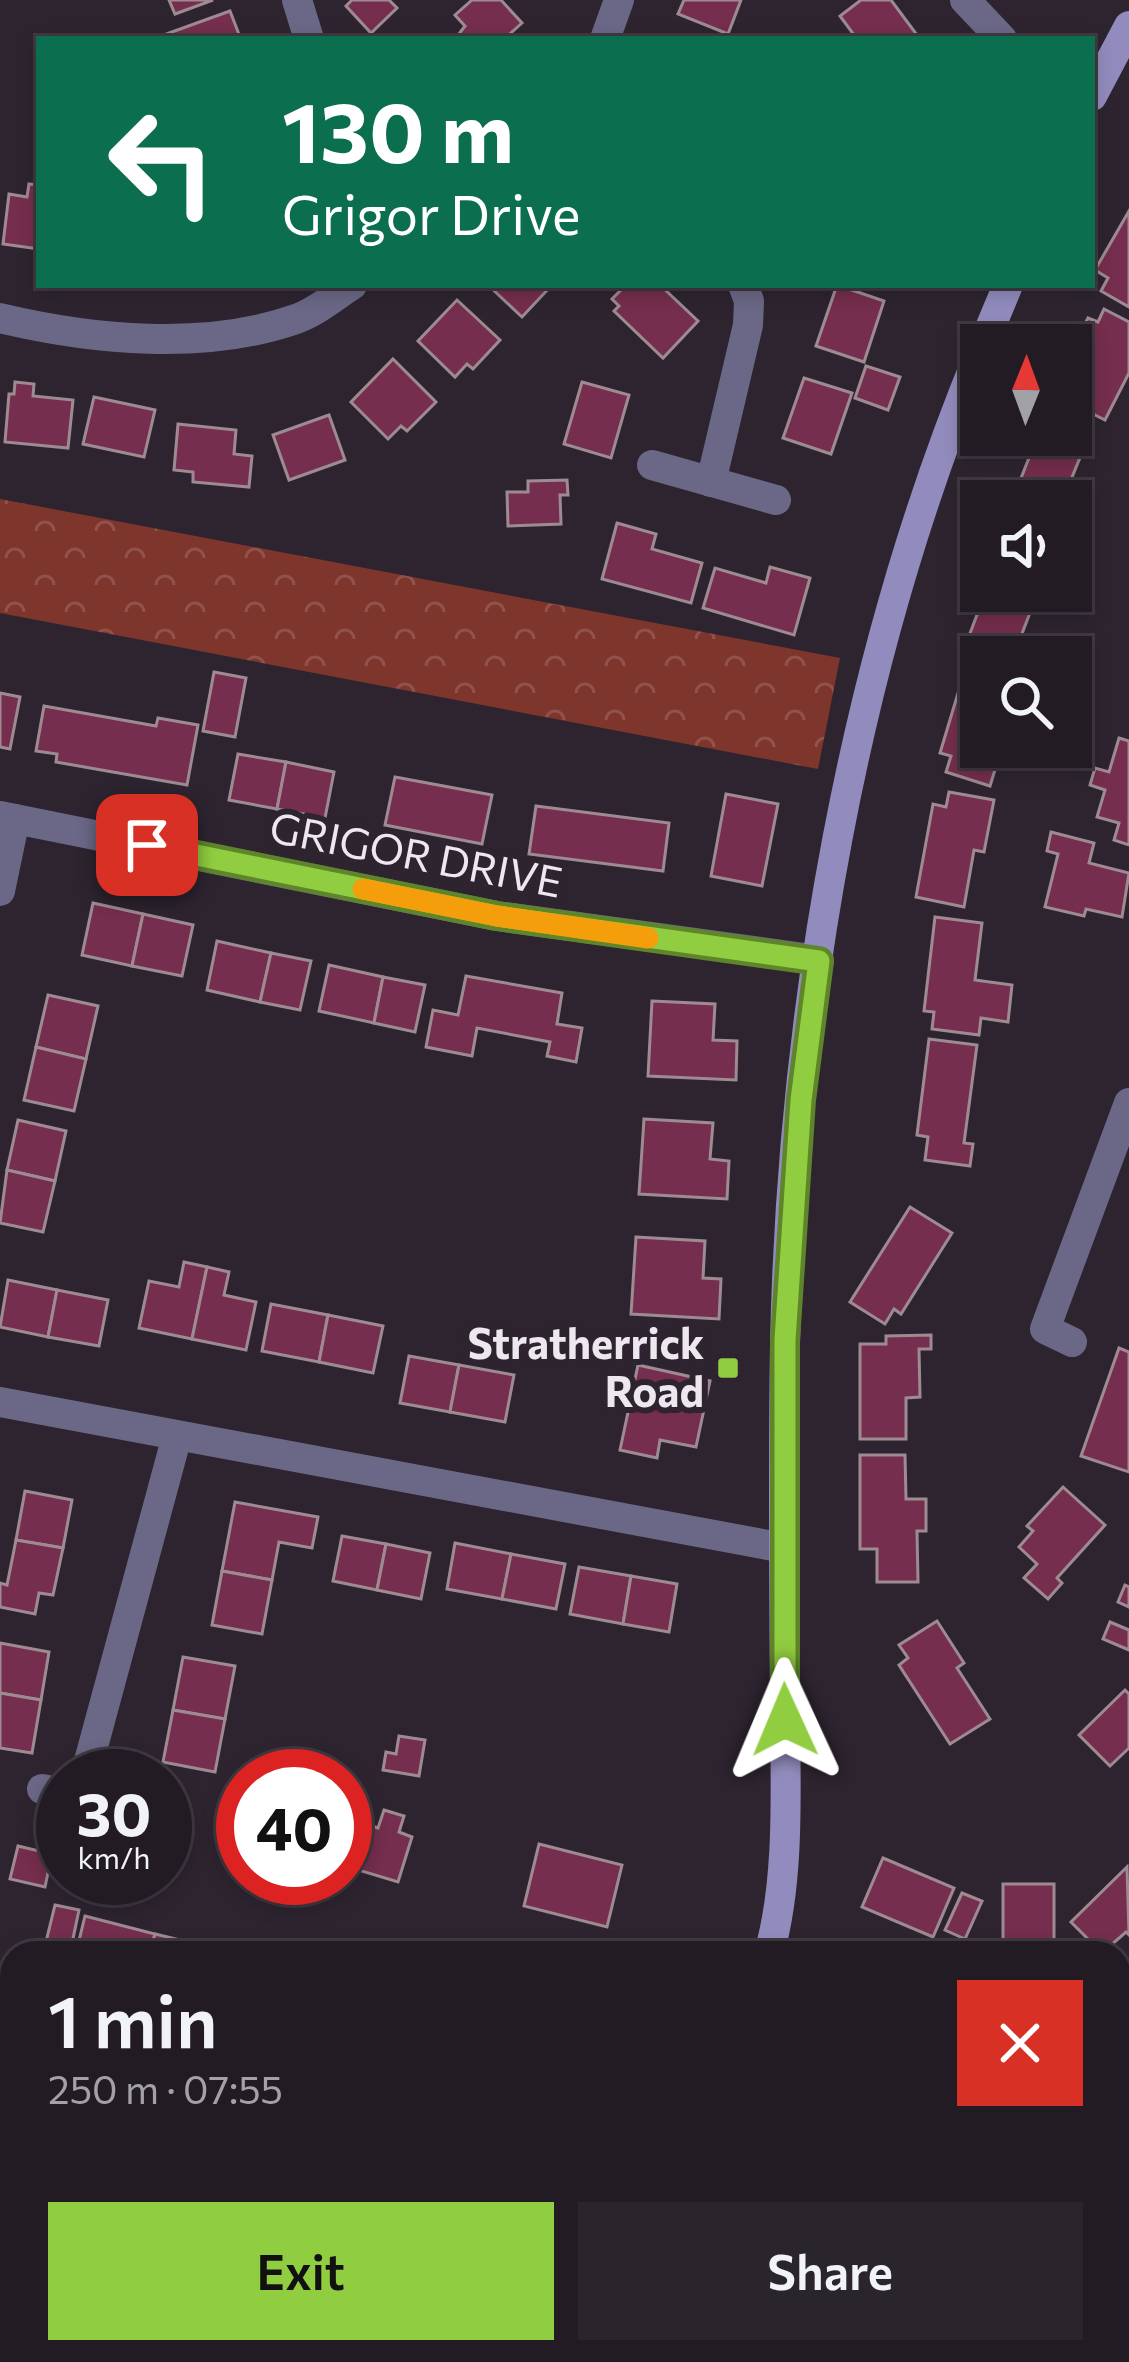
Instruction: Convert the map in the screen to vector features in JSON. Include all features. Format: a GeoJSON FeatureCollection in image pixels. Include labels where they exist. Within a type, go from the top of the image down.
{"type":"FeatureCollection","features":[{"type":"Feature","properties":{"kind":"street"},"geometry":{"type":"LineString","coordinates":[[297,0],[308,36]]}},
{"type":"Feature","properties":{"kind":"street"},"geometry":{"type":"LineString","coordinates":[[606,36],[619,0]]}},
{"type":"Feature","properties":{"kind":"street"},"geometry":{"type":"LineString","coordinates":[[965,0],[999,36]]}},
{"type":"Feature","properties":{"kind":"street"},"geometry":{"type":"LineString","coordinates":[[1095,88],[1129,26]]}},
{"type":"Feature","properties":{"kind":"street"},"geometry":{"type":"LineString","coordinates":[[0,318],[134,337],[236,335],[301,318],[347,288]]}},
{"type":"Feature","properties":{"kind":"street"},"geometry":{"type":"LineString","coordinates":[[711,482],[748,326],[744,288]]}},
{"type":"Feature","properties":{"kind":"street"},"geometry":{"type":"LineString","coordinates":[[992,324],[1007,288]]}},
{"type":"Feature","properties":{"kind":"street"},"geometry":{"type":"LineString","coordinates":[[778,1941],[785,1763],[785,1340],[801,1100],[848,797],[882,644],[960,407]]}},
{"type":"Feature","properties":{"kind":"street"},"geometry":{"type":"LineString","coordinates":[[652,465],[776,500]]}},
{"type":"Feature","properties":{"kind":"street"},"geometry":{"type":"LineString","coordinates":[[0,891],[8,818]]}},
{"type":"Feature","properties":{"kind":"street","name":"GRIGOR DRIVE"},"geometry":{"type":"LineString","coordinates":[[8,818],[497,916],[819,961]]}},
{"type":"Feature","properties":{"kind":"street"},"geometry":{"type":"LineString","coordinates":[[1072,1342],[1045,1329],[1129,1103]]}},
{"type":"Feature","properties":{"kind":"street"},"geometry":{"type":"LineString","coordinates":[[0,1402],[784,1549]]}},
{"type":"Feature","properties":{"kind":"street"},"geometry":{"type":"LineString","coordinates":[[92,1749],[177,1436]]}},
{"type":"Feature","properties":{"kind":"green space"},"geometry":{"type":"Polygon","coordinates":[[[0,499],[840,658],[818,769],[0,613],[0,499]]]}},
{"type":"Feature","properties":{"kind":"building"},"geometry":{"type":"Polygon","coordinates":[[[169,0],[213,0],[175,14],[169,0]]]}},
{"type":"Feature","properties":{"kind":"building"},"geometry":{"type":"Polygon","coordinates":[[[352,0],[389,0],[397,8],[371,33],[346,6],[352,0]]]}},
{"type":"Feature","properties":{"kind":"building"},"geometry":{"type":"Polygon","coordinates":[[[472,0],[501,0],[522,23],[507,36],[457,36],[465,26],[455,15],[472,0]]]}},
{"type":"Feature","properties":{"kind":"building"},"geometry":{"type":"Polygon","coordinates":[[[684,0],[741,0],[728,34],[678,14],[684,0]]]}},
{"type":"Feature","properties":{"kind":"building"},"geometry":{"type":"Polygon","coordinates":[[[861,0],[891,0],[918,36],[855,36],[840,16],[861,0]]]}},
{"type":"Feature","properties":{"kind":"building"},"geometry":{"type":"Polygon","coordinates":[[[230,11],[240,36],[161,36],[230,11]]]}},
{"type":"Feature","properties":{"kind":"building"},"geometry":{"type":"Polygon","coordinates":[[[29,184],[36,185],[36,249],[3,244],[9,194],[27,197],[29,184]]]}},
{"type":"Feature","properties":{"kind":"building"},"geometry":{"type":"Polygon","coordinates":[[[1129,211],[1129,307],[1101,291],[1108,278],[1095,270],[1129,211]]]}},
{"type":"Feature","properties":{"kind":"building"},"geometry":{"type":"Polygon","coordinates":[[[491,288],[549,288],[522,317],[491,288]]]}},
{"type":"Feature","properties":{"kind":"building"},"geometry":{"type":"Polygon","coordinates":[[[623,288],[663,288],[698,321],[663,358],[614,311],[619,306],[612,299],[623,288]]]}},
{"type":"Feature","properties":{"kind":"building"},"geometry":{"type":"Polygon","coordinates":[[[836,288],[884,301],[864,362],[816,346],[836,288]]]}},
{"type":"Feature","properties":{"kind":"building"},"geometry":{"type":"Polygon","coordinates":[[[457,300],[500,340],[473,369],[467,364],[455,377],[418,341],[457,300]]]}},
{"type":"Feature","properties":{"kind":"building"},"geometry":{"type":"Polygon","coordinates":[[[1104,309],[1129,322],[1129,373],[1105,420],[1092,414],[1092,324],[1085,324],[1088,318],[1098,322],[1104,309]]]}},
{"type":"Feature","properties":{"kind":"building"},"geometry":{"type":"Polygon","coordinates":[[[393,359],[436,402],[407,431],[401,426],[388,439],[351,402],[393,359]]]}},
{"type":"Feature","properties":{"kind":"building"},"geometry":{"type":"Polygon","coordinates":[[[866,366],[900,377],[888,410],[855,398],[866,366]]]}},
{"type":"Feature","properties":{"kind":"building"},"geometry":{"type":"Polygon","coordinates":[[[804,378],[852,393],[831,454],[783,438],[804,378]]]}},
{"type":"Feature","properties":{"kind":"building"},"geometry":{"type":"Polygon","coordinates":[[[15,382],[34,384],[33,396],[73,400],[68,448],[5,442],[9,394],[14,394],[15,382]]]}},
{"type":"Feature","properties":{"kind":"building"},"geometry":{"type":"Polygon","coordinates":[[[582,382],[629,395],[611,458],[564,444],[582,382]]]}},
{"type":"Feature","properties":{"kind":"building"},"geometry":{"type":"Polygon","coordinates":[[[94,397],[155,410],[144,457],[83,444],[94,397]]]}},
{"type":"Feature","properties":{"kind":"building"},"geometry":{"type":"Polygon","coordinates":[[[329,415],[345,460],[289,480],[273,435],[329,415]]]}},
{"type":"Feature","properties":{"kind":"building"},"geometry":{"type":"Polygon","coordinates":[[[178,424],[236,430],[234,454],[252,456],[249,487],[193,482],[193,472],[174,470],[178,424]]]}},
{"type":"Feature","properties":{"kind":"building"},"geometry":{"type":"Polygon","coordinates":[[[1030,456],[1081,456],[1071,480],[1020,480],[1030,456]]]}},
{"type":"Feature","properties":{"kind":"building"},"geometry":{"type":"Polygon","coordinates":[[[567,480],[568,495],[560,495],[561,524],[508,526],[507,492],[528,492],[528,481],[567,480]]]}},
{"type":"Feature","properties":{"kind":"building"},"geometry":{"type":"Polygon","coordinates":[[[617,523],[656,534],[652,549],[702,563],[691,603],[602,579],[617,523]]]}},
{"type":"Feature","properties":{"kind":"building"},"geometry":{"type":"Polygon","coordinates":[[[770,567],[810,578],[794,635],[703,608],[715,568],[766,583],[770,567]]]}},
{"type":"Feature","properties":{"kind":"building"},"geometry":{"type":"Polygon","coordinates":[[[978,612],[1030,612],[1021,636],[969,636],[978,612]]]}},
{"type":"Feature","properties":{"kind":"building"},"geometry":{"type":"Polygon","coordinates":[[[214,672],[246,678],[235,737],[203,731],[214,672]]]}},
{"type":"Feature","properties":{"kind":"building"},"geometry":{"type":"Polygon","coordinates":[[[960,687],[960,768],[996,768],[990,786],[946,772],[951,756],[940,753],[960,687]]]}},
{"type":"Feature","properties":{"kind":"building"},"geometry":{"type":"Polygon","coordinates":[[[0,693],[20,697],[10,749],[0,747],[0,693]]]}},
{"type":"Feature","properties":{"kind":"building"},"geometry":{"type":"Polygon","coordinates":[[[44,706],[156,726],[158,718],[198,725],[187,785],[56,762],[57,754],[36,751],[44,706]]]}},
{"type":"Feature","properties":{"kind":"building"},"geometry":{"type":"Polygon","coordinates":[[[1119,738],[1129,741],[1129,845],[1114,840],[1119,823],[1097,817],[1105,790],[1090,785],[1095,768],[1109,772],[1119,738]]]}},
{"type":"Feature","properties":{"kind":"building"},"geometry":{"type":"Polygon","coordinates":[[[238,754],[286,762],[277,809],[229,800],[238,754]]]}},
{"type":"Feature","properties":{"kind":"building"},"geometry":{"type":"Polygon","coordinates":[[[286,762],[334,772],[325,818],[277,809],[286,762]]]}},
{"type":"Feature","properties":{"kind":"building"},"geometry":{"type":"Polygon","coordinates":[[[395,777],[492,795],[482,844],[385,825],[395,777]]]}},
{"type":"Feature","properties":{"kind":"building"},"geometry":{"type":"Polygon","coordinates":[[[949,792],[994,800],[984,852],[974,850],[964,907],[916,897],[933,804],[946,807],[949,792]]]}},
{"type":"Feature","properties":{"kind":"building"},"geometry":{"type":"Polygon","coordinates":[[[726,794],[778,804],[762,886],[711,876],[726,794]]]}},
{"type":"Feature","properties":{"kind":"building"},"geometry":{"type":"Polygon","coordinates":[[[536,806],[669,823],[663,871],[529,854],[536,806]]]}},
{"type":"Feature","properties":{"kind":"building"},"geometry":{"type":"Polygon","coordinates":[[[1051,832],[1094,843],[1089,863],[1129,873],[1122,917],[1086,909],[1084,916],[1045,907],[1058,854],[1047,851],[1051,832]]]}},
{"type":"Feature","properties":{"kind":"building"},"geometry":{"type":"Polygon","coordinates":[[[93,903],[143,914],[132,966],[82,955],[93,903]]]}},
{"type":"Feature","properties":{"kind":"building"},"geometry":{"type":"Polygon","coordinates":[[[143,914],[193,925],[182,976],[132,966],[143,914]]]}},
{"type":"Feature","properties":{"kind":"building"},"geometry":{"type":"Polygon","coordinates":[[[935,917],[982,923],[975,980],[1012,985],[1008,1022],[981,1018],[979,1035],[932,1029],[934,1012],[924,1011],[935,917]]]}},
{"type":"Feature","properties":{"kind":"building"},"geometry":{"type":"Polygon","coordinates":[[[217,941],[271,953],[260,1002],[207,990],[217,941]]]}},
{"type":"Feature","properties":{"kind":"building"},"geometry":{"type":"Polygon","coordinates":[[[271,953],[311,961],[300,1010],[260,1002],[271,953]]]}},
{"type":"Feature","properties":{"kind":"building"},"geometry":{"type":"Polygon","coordinates":[[[329,965],[383,977],[374,1023],[319,1011],[329,965]]]}},
{"type":"Feature","properties":{"kind":"building"},"geometry":{"type":"Polygon","coordinates":[[[466,976],[562,993],[557,1024],[582,1028],[576,1062],[547,1056],[550,1042],[477,1028],[472,1056],[426,1047],[433,1010],[458,1015],[466,976]]]}},
{"type":"Feature","properties":{"kind":"building"},"geometry":{"type":"Polygon","coordinates":[[[383,977],[425,985],[415,1032],[374,1023],[383,977]]]}},
{"type":"Feature","properties":{"kind":"building"},"geometry":{"type":"Polygon","coordinates":[[[48,995],[98,1006],[86,1059],[36,1047],[48,995]]]}},
{"type":"Feature","properties":{"kind":"building"},"geometry":{"type":"Polygon","coordinates":[[[652,1001],[715,1004],[713,1040],[737,1041],[736,1080],[648,1076],[652,1001]]]}},
{"type":"Feature","properties":{"kind":"building"},"geometry":{"type":"Polygon","coordinates":[[[929,1039],[977,1045],[964,1143],[973,1144],[970,1166],[925,1160],[928,1137],[917,1135],[929,1039]]]}},
{"type":"Feature","properties":{"kind":"building"},"geometry":{"type":"Polygon","coordinates":[[[36,1047],[86,1059],[74,1111],[24,1100],[36,1047]]]}},
{"type":"Feature","properties":{"kind":"building"},"geometry":{"type":"Polygon","coordinates":[[[644,1119],[713,1123],[710,1159],[729,1161],[727,1199],[639,1194],[644,1119]]]}},
{"type":"Feature","properties":{"kind":"building"},"geometry":{"type":"Polygon","coordinates":[[[18,1120],[66,1131],[55,1181],[7,1170],[18,1120]]]}},
{"type":"Feature","properties":{"kind":"building"},"geometry":{"type":"Polygon","coordinates":[[[7,1170],[55,1181],[43,1232],[0,1223],[7,1170]]]}},
{"type":"Feature","properties":{"kind":"building"},"geometry":{"type":"Polygon","coordinates":[[[910,1207],[952,1233],[901,1314],[894,1309],[885,1324],[850,1302],[910,1207]]]}},
{"type":"Feature","properties":{"kind":"building"},"geometry":{"type":"Polygon","coordinates":[[[636,1237],[705,1241],[703,1278],[721,1279],[719,1319],[631,1314],[636,1237]]]}},
{"type":"Feature","properties":{"kind":"building"},"geometry":{"type":"Polygon","coordinates":[[[184,1262],[207,1267],[192,1339],[139,1328],[149,1281],[179,1287],[184,1262]]]}},
{"type":"Feature","properties":{"kind":"building"},"geometry":{"type":"Polygon","coordinates":[[[207,1267],[229,1272],[224,1295],[256,1302],[246,1350],[192,1339],[207,1267]]]}},
{"type":"Feature","properties":{"kind":"building"},"geometry":{"type":"Polygon","coordinates":[[[8,1280],[57,1290],[48,1337],[0,1327],[8,1280]]]}},
{"type":"Feature","properties":{"kind":"building"},"geometry":{"type":"Polygon","coordinates":[[[57,1290],[108,1300],[99,1346],[48,1337],[57,1290]]]}},
{"type":"Feature","properties":{"kind":"building"},"geometry":{"type":"Polygon","coordinates":[[[271,1304],[328,1315],[319,1362],[262,1351],[271,1304]]]}},
{"type":"Feature","properties":{"kind":"building"},"geometry":{"type":"Polygon","coordinates":[[[328,1315],[383,1326],[373,1373],[319,1362],[328,1315]]]}},
{"type":"Feature","properties":{"kind":"building"},"geometry":{"type":"Polygon","coordinates":[[[931,1335],[931,1349],[919,1349],[920,1397],[906,1398],[906,1439],[860,1439],[860,1344],[886,1344],[886,1336],[931,1335]]]}},
{"type":"Feature","properties":{"kind":"building"},"geometry":{"type":"Polygon","coordinates":[[[1119,1348],[1129,1352],[1129,1472],[1081,1456],[1119,1348]]]}},
{"type":"Feature","properties":{"kind":"building"},"geometry":{"type":"Polygon","coordinates":[[[409,1356],[459,1365],[450,1412],[400,1403],[409,1356]]]}},
{"type":"Feature","properties":{"kind":"building"},"geometry":{"type":"Polygon","coordinates":[[[459,1365],[514,1375],[505,1422],[450,1412],[459,1365]]]}},
{"type":"Feature","properties":{"kind":"building"},"geometry":{"type":"Polygon","coordinates":[[[638,1365],[710,1381],[696,1447],[660,1440],[657,1458],[620,1450],[638,1365]]]}},
{"type":"Feature","properties":{"kind":"building"},"geometry":{"type":"Polygon","coordinates":[[[860,1455],[905,1455],[906,1499],[926,1499],[926,1531],[917,1531],[918,1582],[877,1582],[877,1549],[860,1549],[860,1455]]]}},
{"type":"Feature","properties":{"kind":"building"},"geometry":{"type":"Polygon","coordinates":[[[1063,1487],[1105,1525],[1057,1578],[1062,1583],[1048,1599],[1024,1578],[1037,1564],[1019,1547],[1033,1531],[1027,1526],[1063,1487]]]}},
{"type":"Feature","properties":{"kind":"building"},"geometry":{"type":"Polygon","coordinates":[[[25,1491],[72,1500],[63,1548],[16,1540],[25,1491]]]}},
{"type":"Feature","properties":{"kind":"building"},"geometry":{"type":"Polygon","coordinates":[[[235,1502],[318,1517],[312,1548],[279,1542],[272,1580],[222,1571],[235,1502]]]}},
{"type":"Feature","properties":{"kind":"building"},"geometry":{"type":"Polygon","coordinates":[[[342,1536],[386,1544],[377,1590],[333,1581],[342,1536]]]}},
{"type":"Feature","properties":{"kind":"building"},"geometry":{"type":"Polygon","coordinates":[[[16,1540],[63,1548],[53,1595],[39,1593],[35,1614],[0,1607],[0,1583],[7,1585],[16,1540]]]}},
{"type":"Feature","properties":{"kind":"building"},"geometry":{"type":"Polygon","coordinates":[[[455,1543],[511,1554],[502,1599],[447,1589],[455,1543]]]}},
{"type":"Feature","properties":{"kind":"building"},"geometry":{"type":"Polygon","coordinates":[[[386,1544],[430,1553],[421,1599],[377,1590],[386,1544]]]}},
{"type":"Feature","properties":{"kind":"building"},"geometry":{"type":"Polygon","coordinates":[[[511,1554],[565,1564],[556,1609],[502,1599],[511,1554]]]}},
{"type":"Feature","properties":{"kind":"building"},"geometry":{"type":"Polygon","coordinates":[[[579,1567],[631,1576],[623,1624],[570,1614],[579,1567]]]}},
{"type":"Feature","properties":{"kind":"building"},"geometry":{"type":"Polygon","coordinates":[[[222,1571],[272,1580],[262,1634],[212,1625],[222,1571]]]}},
{"type":"Feature","properties":{"kind":"building"},"geometry":{"type":"Polygon","coordinates":[[[631,1576],[677,1584],[669,1632],[623,1624],[631,1576]]]}},
{"type":"Feature","properties":{"kind":"building"},"geometry":{"type":"Polygon","coordinates":[[[1125,1585],[1129,1587],[1129,1607],[1118,1602],[1125,1585]]]}},
{"type":"Feature","properties":{"kind":"building"},"geometry":{"type":"Polygon","coordinates":[[[937,1621],[964,1663],[957,1668],[990,1719],[950,1744],[899,1665],[908,1658],[899,1645],[937,1621]]]}},
{"type":"Feature","properties":{"kind":"building"},"geometry":{"type":"Polygon","coordinates":[[[1110,1622],[1129,1630],[1129,1650],[1103,1639],[1110,1622]]]}},
{"type":"Feature","properties":{"kind":"building"},"geometry":{"type":"Polygon","coordinates":[[[0,1643],[49,1652],[41,1700],[0,1693],[0,1643]]]}},
{"type":"Feature","properties":{"kind":"building"},"geometry":{"type":"Polygon","coordinates":[[[183,1657],[235,1666],[225,1719],[173,1710],[183,1657]]]}},
{"type":"Feature","properties":{"kind":"building"},"geometry":{"type":"Polygon","coordinates":[[[1125,1690],[1129,1694],[1129,1748],[1110,1766],[1079,1735],[1125,1690]]]}},
{"type":"Feature","properties":{"kind":"building"},"geometry":{"type":"Polygon","coordinates":[[[0,1693],[41,1700],[32,1753],[0,1748],[0,1693]]]}},
{"type":"Feature","properties":{"kind":"building"},"geometry":{"type":"Polygon","coordinates":[[[173,1710],[225,1719],[215,1772],[192,1768],[192,1749],[166,1749],[173,1710]]]}},
{"type":"Feature","properties":{"kind":"building"},"geometry":{"type":"Polygon","coordinates":[[[399,1736],[425,1740],[419,1776],[383,1770],[386,1752],[396,1754],[399,1736]]]}},
{"type":"Feature","properties":{"kind":"building"},"geometry":{"type":"Polygon","coordinates":[[[384,1810],[404,1816],[399,1832],[412,1837],[398,1882],[372,1874],[372,1826],[378,1828],[384,1810]]]}},
{"type":"Feature","properties":{"kind":"building"},"geometry":{"type":"Polygon","coordinates":[[[539,1844],[622,1865],[607,1927],[524,1906],[539,1844]]]}},
{"type":"Feature","properties":{"kind":"building"},"geometry":{"type":"Polygon","coordinates":[[[18,1846],[36,1850],[36,1885],[10,1879],[18,1846]]]}},
{"type":"Feature","properties":{"kind":"building"},"geometry":{"type":"Polygon","coordinates":[[[883,1858],[954,1888],[933,1937],[862,1907],[883,1858]]]}},
{"type":"Feature","properties":{"kind":"building"},"geometry":{"type":"Polygon","coordinates":[[[1127,1867],[1129,1935],[1126,1932],[1116,1941],[1090,1941],[1071,1922],[1127,1867]]]}},
{"type":"Feature","properties":{"kind":"building"},"geometry":{"type":"Polygon","coordinates":[[[1003,1884],[1054,1884],[1054,1941],[1003,1941],[1003,1884]]]}},
{"type":"Feature","properties":{"kind":"building"},"geometry":{"type":"Polygon","coordinates":[[[962,1893],[982,1901],[965,1939],[945,1930],[962,1893]]]}},
{"type":"Feature","properties":{"kind":"building"},"geometry":{"type":"Polygon","coordinates":[[[55,1905],[79,1910],[73,1941],[46,1941],[55,1905]]]}},
{"type":"Feature","properties":{"kind":"building"},"geometry":{"type":"Polygon","coordinates":[[[85,1916],[155,1934],[153,1941],[79,1941],[85,1916]]]}},
{"type":"Feature","properties":{"kind":"building"},"geometry":{"type":"Polygon","coordinates":[[[155,1934],[184,1941],[153,1941],[155,1934]]]}},
{"type":"Feature","properties":{"kind":"slow traffic"},"geometry":{"type":"LineString","coordinates":[[363,889],[497,916],[648,938]]}},
{"type":"Feature","properties":{"kind":"place","name":"Stratherrick Road"},"geometry":{"type":"Point","coordinates":[728,1368]}},
{"type":"Feature","properties":{"kind":"route"},"geometry":{"type":"LineString","coordinates":[[147,845],[497,916],[819,961],[801,1100],[785,1340],[785,1720]]}}]}
